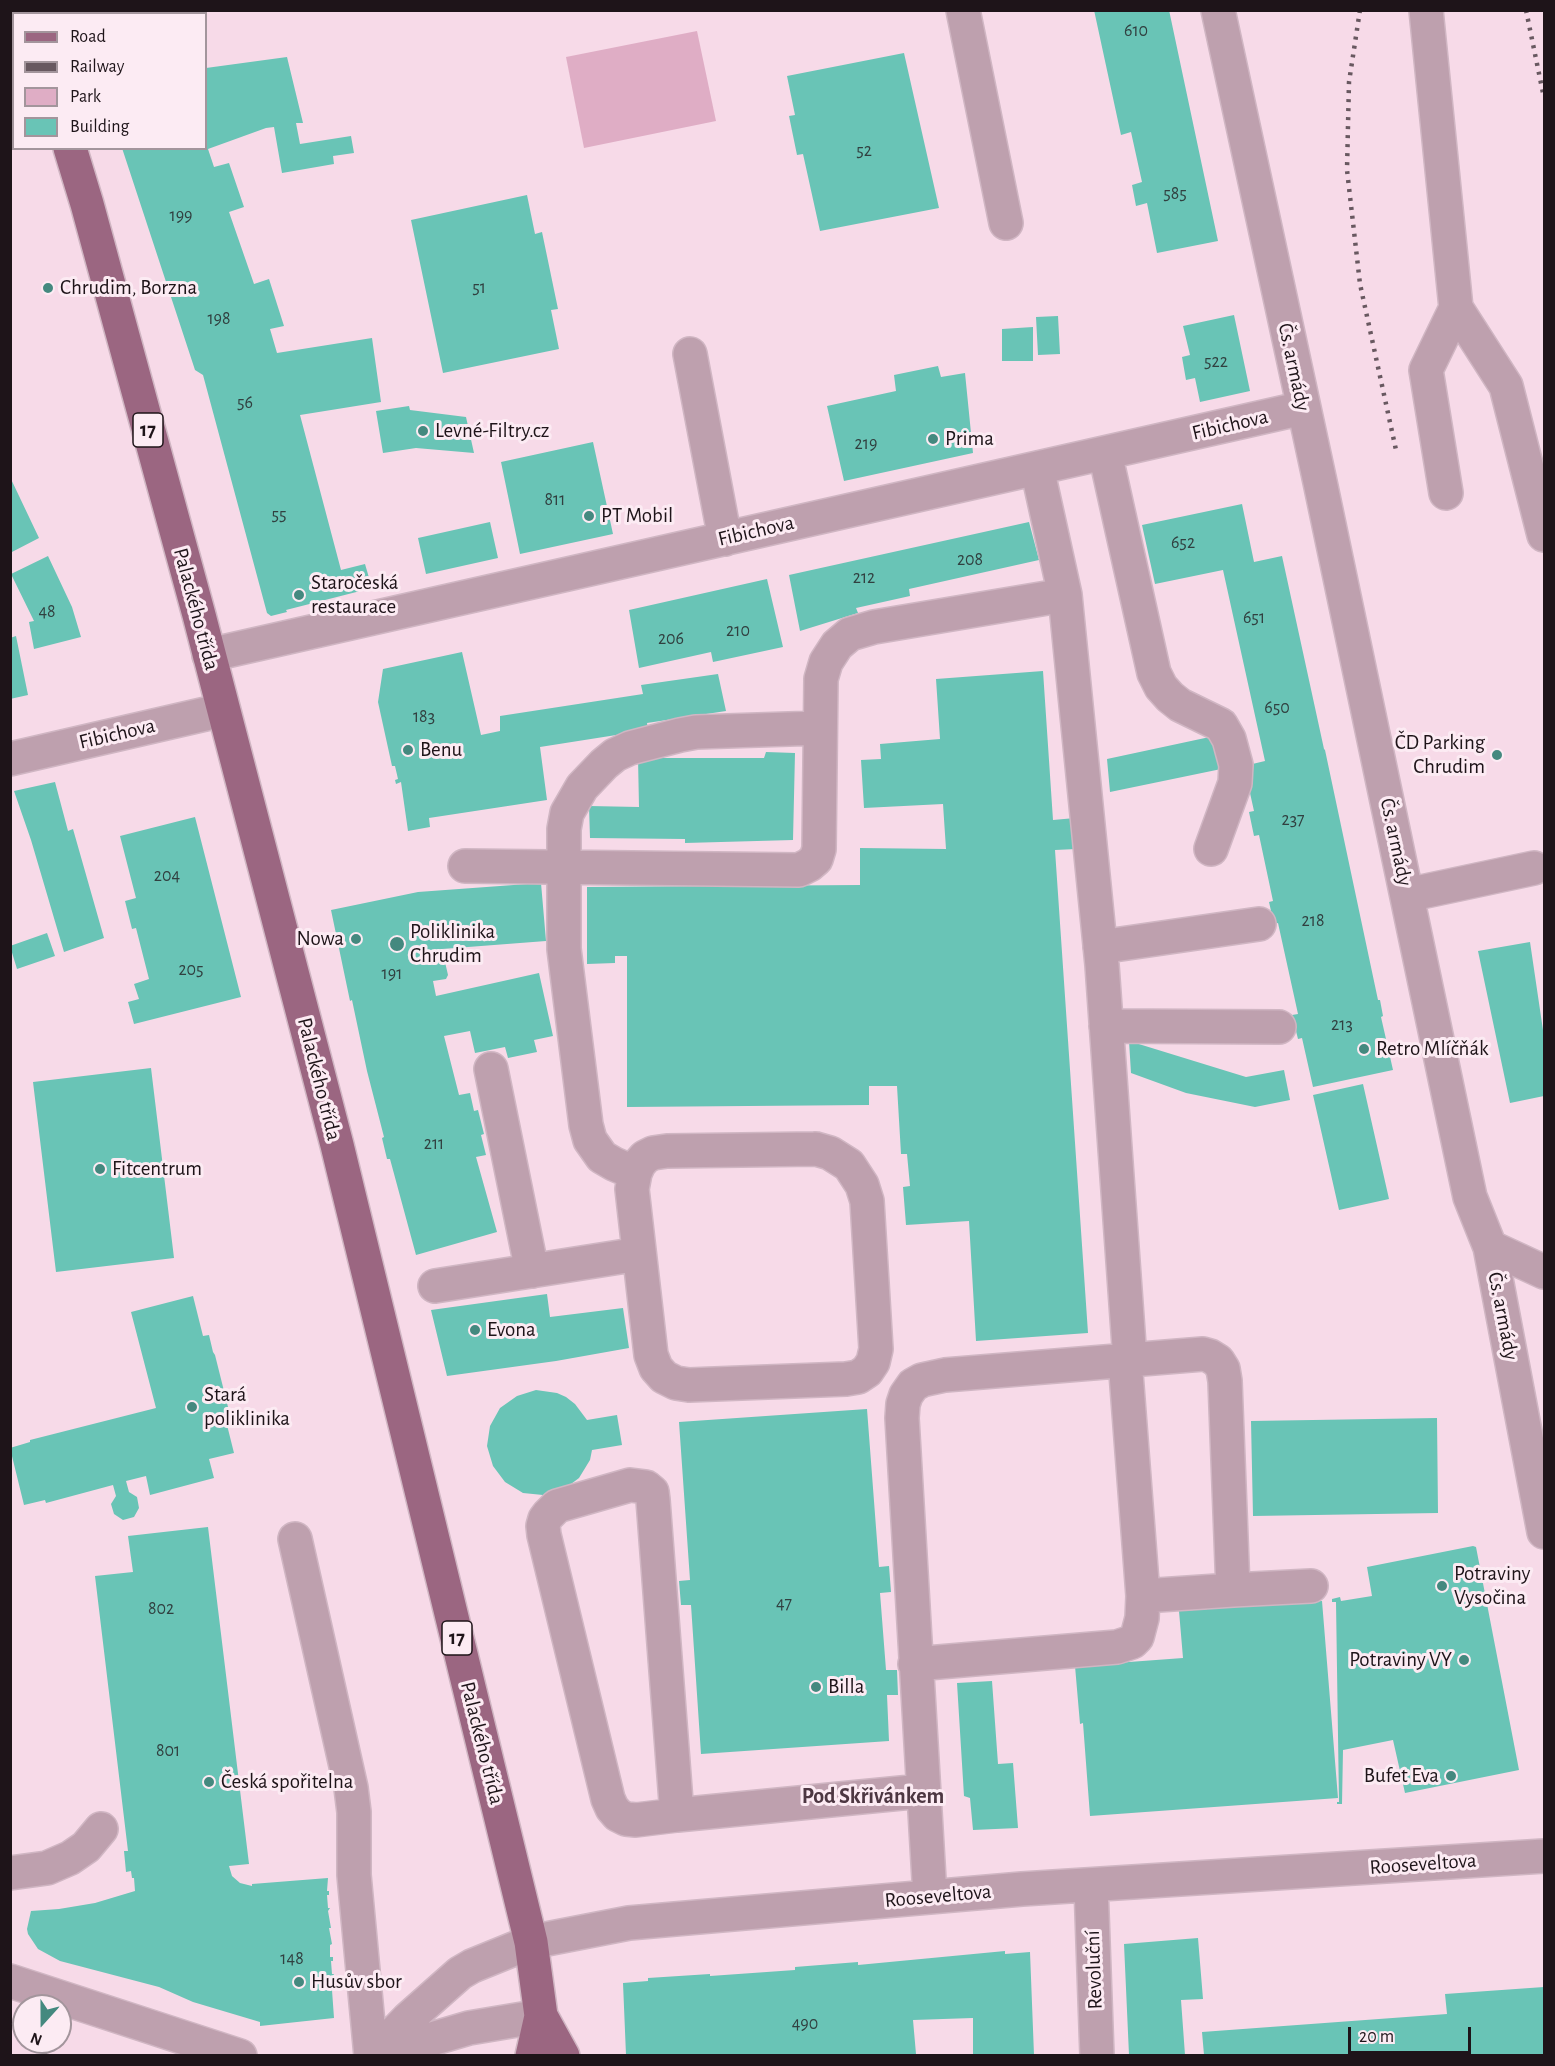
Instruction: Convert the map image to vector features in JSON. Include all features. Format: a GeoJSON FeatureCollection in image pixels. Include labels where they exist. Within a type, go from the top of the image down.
{"type":"FeatureCollection","features":[{"type":"Feature","properties":{"kind":"main road","name":"Palackého třída"},"geometry":{"type":"LineString","coordinates":[[71,150],[94,226],[336,1145],[531,1942],[541,2016],[532,2055]]}},
{"type":"Feature","properties":{"kind":"main road","name":"Palackého třída"},"geometry":{"type":"LineString","coordinates":[[541,2016],[563,2055]]}},
{"type":"Feature","properties":{"kind":"street"},"geometry":{"type":"LineString","coordinates":[[963,10],[1006,223]]}},
{"type":"Feature","properties":{"kind":"street","name":"Čs. armády"},"geometry":{"type":"LineString","coordinates":[[1218,10],[1470,1197],[1490,1247],[1545,1532]]}},
{"type":"Feature","properties":{"kind":"street"},"geometry":{"type":"LineString","coordinates":[[1426,10],[1456,308],[1506,386],[1545,535]]}},
{"type":"Feature","properties":{"kind":"street"},"geometry":{"type":"LineString","coordinates":[[1446,493],[1426,370],[1456,308]]}},
{"type":"Feature","properties":{"kind":"street"},"geometry":{"type":"LineString","coordinates":[[690,354],[725,538]]}},
{"type":"Feature","properties":{"kind":"street","name":"Fibichova"},"geometry":{"type":"LineString","coordinates":[[208,656],[1303,408]]}},
{"type":"Feature","properties":{"kind":"street"},"geometry":{"type":"LineString","coordinates":[[1105,453],[1154,673],[1161,687],[1180,705],[1221,726],[1229,739],[1236,765],[1235,783],[1211,849]]}},
{"type":"Feature","properties":{"kind":"street"},"geometry":{"type":"LineString","coordinates":[[915,1664],[1117,1647],[1137,1637],[1140,1629],[1143,1596],[1100,946],[1065,595],[1037,468]]}},
{"type":"Feature","properties":{"kind":"street"},"geometry":{"type":"LineString","coordinates":[[465,866],[799,870],[816,859],[819,849],[821,679],[826,662],[837,645],[850,634],[874,627],[1065,595]]}},
{"type":"Feature","properties":{"kind":"street","name":"Fibichova"},"geometry":{"type":"LineString","coordinates":[[10,759],[223,710]]}},
{"type":"Feature","properties":{"kind":"street"},"geometry":{"type":"LineString","coordinates":[[634,1173],[602,1157],[590,1140],[586,1125],[566,970],[564,829],[567,813],[582,787],[615,755],[630,748],[696,732],[819,728]]}},
{"type":"Feature","properties":{"kind":"street"},"geometry":{"type":"LineString","coordinates":[[1407,895],[1534,868]]}},
{"type":"Feature","properties":{"kind":"street"},"geometry":{"type":"LineString","coordinates":[[1100,946],[1259,924]]}},
{"type":"Feature","properties":{"kind":"street"},"geometry":{"type":"LineString","coordinates":[[1106,1026],[1279,1027]]}},
{"type":"Feature","properties":{"kind":"street"},"geometry":{"type":"LineString","coordinates":[[491,1069],[532,1271]]}},
{"type":"Feature","properties":{"kind":"street"},"geometry":{"type":"LineString","coordinates":[[816,1149],[830,1153],[849,1165],[862,1185],[867,1201],[876,1349],[873,1362],[867,1371],[858,1377],[846,1379],[689,1385],[675,1383],[664,1377],[656,1368],[651,1355],[632,1189],[634,1173],[645,1157],[667,1151],[816,1149]]}},
{"type":"Feature","properties":{"kind":"street"},"geometry":{"type":"LineString","coordinates":[[1490,1247],[1545,1272]]}},
{"type":"Feature","properties":{"kind":"street"},"geometry":{"type":"LineString","coordinates":[[435,1286],[639,1254]]}},
{"type":"Feature","properties":{"kind":"street"},"geometry":{"type":"LineString","coordinates":[[930,1897],[922,1791],[902,1418],[906,1395],[913,1385],[922,1380],[945,1375],[1203,1354],[1218,1361],[1223,1369],[1225,1380],[1233,1590]]}},
{"type":"Feature","properties":{"kind":"street"},"geometry":{"type":"LineString","coordinates":[[873,1362],[913,1385]]}},
{"type":"Feature","properties":{"kind":"street"},"geometry":{"type":"LineString","coordinates":[[677,1815],[653,1500],[646,1486],[630,1485],[557,1506],[548,1515],[543,1526],[608,1799],[618,1815],[636,1820],[922,1791]]}},
{"type":"Feature","properties":{"kind":"street"},"geometry":{"type":"LineString","coordinates":[[295,1539],[351,1788],[354,1812],[354,1875],[372,2055],[469,2028],[541,2016]]}},
{"type":"Feature","properties":{"kind":"street"},"geometry":{"type":"LineString","coordinates":[[1143,1596],[1311,1586]]}},
{"type":"Feature","properties":{"kind":"street"},"geometry":{"type":"LineString","coordinates":[[10,1873],[47,1868],[70,1858],[86,1847],[101,1829]]}},
{"type":"Feature","properties":{"kind":"street","name":"Rooseveltova"},"geometry":{"type":"LineString","coordinates":[[372,2055],[460,1973],[531,1942],[639,1922],[1091,1885],[1545,1856]]}},
{"type":"Feature","properties":{"kind":"street","name":"Revoluční"},"geometry":{"type":"LineString","coordinates":[[1091,1885],[1097,2055]]}},
{"type":"Feature","properties":{"kind":"street"},"geometry":{"type":"LineString","coordinates":[[10,1981],[240,2055]]}},
{"type":"Feature","properties":{"kind":"green space"},"geometry":{"type":"Polygon","coordinates":[[[697,31],[716,121],[584,148],[566,57],[697,31]]]}},
{"type":"Feature","properties":{"kind":"building"},"geometry":{"type":"Polygon","coordinates":[[[87,10],[162,10],[162,12],[88,12],[87,10]]]}},
{"type":"Feature","properties":{"kind":"building"},"geometry":{"type":"Polygon","coordinates":[[[1094,10],[1169,10],[1218,241],[1157,253],[1147,203],[1136,206],[1132,185],[1142,182],[1131,132],[1121,135],[1094,10]]]}},
{"type":"Feature","properties":{"kind":"building"},"geometry":{"type":"Polygon","coordinates":[[[904,53],[939,208],[820,231],[803,154],[797,155],[789,116],[795,115],[787,76],[904,53]]]}},
{"type":"Feature","properties":{"kind":"building"},"geometry":{"type":"Polygon","coordinates":[[[287,57],[303,123],[296,123],[300,144],[351,136],[354,153],[333,156],[334,164],[282,173],[274,127],[208,149],[214,167],[229,163],[244,207],[229,212],[254,284],[269,279],[284,326],[270,329],[277,353],[372,338],[381,402],[300,415],[341,570],[365,564],[372,588],[271,616],[267,613],[203,375],[195,370],[123,150],[207,150],[207,68],[287,57]]]}},
{"type":"Feature","properties":{"kind":"building"},"geometry":{"type":"Polygon","coordinates":[[[527,195],[535,234],[542,232],[558,309],[551,310],[559,349],[443,373],[411,220],[527,195]]]}},
{"type":"Feature","properties":{"kind":"building"},"geometry":{"type":"Polygon","coordinates":[[[1234,315],[1250,391],[1200,402],[1195,378],[1186,380],[1182,357],[1190,355],[1183,326],[1234,315]]]}},
{"type":"Feature","properties":{"kind":"building"},"geometry":{"type":"Polygon","coordinates":[[[1058,316],[1060,354],[1038,355],[1036,317],[1058,316]]]}},
{"type":"Feature","properties":{"kind":"building"},"geometry":{"type":"Polygon","coordinates":[[[1033,327],[1033,361],[1002,361],[1002,329],[1033,327]]]}},
{"type":"Feature","properties":{"kind":"building"},"geometry":{"type":"Polygon","coordinates":[[[938,366],[941,377],[965,373],[973,453],[844,481],[827,406],[896,391],[894,375],[938,366]]]}},
{"type":"Feature","properties":{"kind":"building"},"geometry":{"type":"Polygon","coordinates":[[[409,406],[410,410],[466,417],[474,453],[416,448],[383,453],[376,411],[409,406]]]}},
{"type":"Feature","properties":{"kind":"building"},"geometry":{"type":"Polygon","coordinates":[[[593,442],[613,534],[520,554],[501,462],[593,442]]]}},
{"type":"Feature","properties":{"kind":"building"},"geometry":{"type":"Polygon","coordinates":[[[10,477],[39,538],[10,553],[10,477]]]}},
{"type":"Feature","properties":{"kind":"building"},"geometry":{"type":"Polygon","coordinates":[[[1242,504],[1254,562],[1282,556],[1378,1000],[1380,1000],[1383,1016],[1381,1017],[1393,1070],[1313,1087],[1302,1038],[1298,1039],[1292,1015],[1298,1014],[1278,923],[1274,924],[1269,902],[1273,901],[1259,835],[1254,836],[1249,812],[1254,811],[1244,766],[1265,761],[1223,570],[1155,584],[1142,525],[1242,504]]]}},
{"type":"Feature","properties":{"kind":"building"},"geometry":{"type":"Polygon","coordinates":[[[490,522],[498,558],[426,574],[418,538],[490,522]]]}},
{"type":"Feature","properties":{"kind":"building"},"geometry":{"type":"Polygon","coordinates":[[[1029,522],[1039,560],[909,589],[910,596],[856,608],[858,613],[800,631],[789,575],[1029,522]]]}},
{"type":"Feature","properties":{"kind":"building"},"geometry":{"type":"Polygon","coordinates":[[[48,556],[72,607],[81,637],[34,649],[29,622],[34,621],[11,574],[48,556]]]}},
{"type":"Feature","properties":{"kind":"building"},"geometry":{"type":"Polygon","coordinates":[[[767,579],[783,647],[713,662],[711,652],[639,668],[629,610],[767,579]]]}},
{"type":"Feature","properties":{"kind":"building"},"geometry":{"type":"Polygon","coordinates":[[[16,636],[28,695],[10,699],[10,638],[16,636]]]}},
{"type":"Feature","properties":{"kind":"building"},"geometry":{"type":"Polygon","coordinates":[[[462,652],[481,735],[500,731],[500,716],[643,694],[641,685],[718,674],[726,711],[647,723],[648,730],[540,747],[547,800],[429,818],[430,827],[408,831],[401,782],[396,784],[395,780],[398,779],[395,766],[392,766],[378,702],[383,669],[462,652]]]}},
{"type":"Feature","properties":{"kind":"building"},"geometry":{"type":"Polygon","coordinates":[[[1043,671],[1053,820],[1075,818],[1076,849],[1055,850],[1088,1333],[976,1341],[969,1221],[906,1225],[903,1187],[910,1186],[907,1154],[901,1154],[897,1086],[869,1086],[869,1105],[627,1107],[627,956],[615,956],[615,963],[587,964],[587,887],[860,885],[860,848],[946,849],[943,804],[864,808],[861,760],[881,759],[880,744],[940,739],[936,679],[1043,671]]]}},
{"type":"Feature","properties":{"kind":"building"},"geometry":{"type":"Polygon","coordinates":[[[1219,735],[1226,768],[1110,792],[1107,759],[1219,735]]]}},
{"type":"Feature","properties":{"kind":"building"},"geometry":{"type":"Polygon","coordinates":[[[766,752],[795,753],[793,840],[685,843],[685,839],[590,838],[589,806],[639,807],[638,758],[764,758],[766,752]]]}},
{"type":"Feature","properties":{"kind":"building"},"geometry":{"type":"Polygon","coordinates":[[[55,782],[68,831],[73,829],[104,938],[64,952],[14,791],[55,782]]]}},
{"type":"Feature","properties":{"kind":"building"},"geometry":{"type":"Polygon","coordinates":[[[195,817],[241,997],[134,1024],[128,1002],[139,999],[134,984],[149,979],[136,928],[132,929],[125,901],[136,898],[120,836],[195,817]]]}},
{"type":"Feature","properties":{"kind":"building"},"geometry":{"type":"Polygon","coordinates":[[[541,883],[546,941],[442,949],[448,975],[446,979],[433,981],[436,996],[539,973],[553,1036],[534,1040],[537,1052],[508,1058],[505,1047],[475,1053],[470,1031],[444,1036],[459,1095],[470,1093],[474,1111],[478,1110],[486,1155],[476,1157],[497,1232],[416,1255],[390,1159],[387,1159],[382,1138],[384,1137],[352,1000],[350,1001],[331,910],[418,892],[541,883]]]}},
{"type":"Feature","properties":{"kind":"building"},"geometry":{"type":"Polygon","coordinates":[[[47,933],[55,956],[17,969],[10,946],[47,933]]]}},
{"type":"Feature","properties":{"kind":"building"},"geometry":{"type":"Polygon","coordinates":[[[1530,942],[1544,1037],[1544,1096],[1510,1103],[1478,951],[1530,942]]]}},
{"type":"Feature","properties":{"kind":"building"},"geometry":{"type":"Polygon","coordinates":[[[1129,1041],[1246,1077],[1284,1070],[1290,1100],[1255,1107],[1186,1093],[1131,1073],[1129,1041]]]}},
{"type":"Feature","properties":{"kind":"building"},"geometry":{"type":"Polygon","coordinates":[[[151,1068],[174,1258],[56,1272],[33,1082],[151,1068]]]}},
{"type":"Feature","properties":{"kind":"building"},"geometry":{"type":"Polygon","coordinates":[[[1363,1084],[1389,1199],[1339,1210],[1313,1095],[1363,1084]]]}},
{"type":"Feature","properties":{"kind":"building"},"geometry":{"type":"Polygon","coordinates":[[[547,1294],[550,1317],[623,1308],[629,1348],[447,1376],[431,1310],[547,1294]]]}},
{"type":"Feature","properties":{"kind":"building","name":"Stará poliklinika"},"geometry":{"type":"Polygon","coordinates":[[[193,1296],[203,1336],[209,1335],[215,1355],[229,1411],[224,1413],[234,1453],[209,1459],[214,1478],[150,1495],[146,1476],[126,1481],[129,1492],[137,1497],[139,1508],[134,1517],[123,1520],[114,1514],[111,1504],[116,1496],[113,1485],[46,1503],[45,1500],[24,1505],[10,1448],[30,1442],[30,1440],[156,1408],[131,1312],[193,1296]]]}},
{"type":"Feature","properties":{"kind":"building"},"geometry":{"type":"Polygon","coordinates":[[[536,1390],[557,1393],[566,1397],[575,1404],[587,1420],[617,1415],[622,1445],[592,1450],[590,1460],[579,1478],[563,1490],[543,1495],[523,1493],[505,1482],[493,1466],[487,1446],[490,1426],[500,1408],[517,1396],[536,1390]]]}},
{"type":"Feature","properties":{"kind":"building"},"geometry":{"type":"Polygon","coordinates":[[[867,1409],[879,1567],[889,1566],[891,1592],[880,1593],[886,1670],[897,1670],[898,1695],[887,1695],[889,1741],[701,1754],[691,1605],[681,1605],[679,1581],[690,1580],[679,1422],[867,1409]]]}},
{"type":"Feature","properties":{"kind":"building"},"geometry":{"type":"Polygon","coordinates":[[[1437,1418],[1438,1513],[1253,1516],[1251,1421],[1437,1418]]]}},
{"type":"Feature","properties":{"kind":"building"},"geometry":{"type":"Polygon","coordinates":[[[208,1527],[249,1864],[229,1866],[232,1876],[240,1883],[252,1886],[252,1884],[328,1878],[329,1895],[327,1895],[331,1928],[329,1928],[332,1944],[330,1945],[330,1957],[333,1957],[331,1961],[332,1974],[334,1974],[332,1986],[334,1990],[332,1990],[334,2018],[260,2026],[260,2022],[193,2002],[159,1987],[60,1961],[38,1949],[28,1934],[31,1911],[95,1903],[135,1891],[131,1871],[126,1872],[124,1851],[128,1851],[95,1576],[133,1572],[128,1536],[208,1527]]]}},
{"type":"Feature","properties":{"kind":"building"},"geometry":{"type":"Polygon","coordinates":[[[1476,1547],[1519,1770],[1405,1793],[1393,1740],[1343,1750],[1342,1804],[1337,1804],[1339,1802],[1336,1602],[1332,1602],[1332,1599],[1340,1597],[1341,1601],[1372,1596],[1367,1567],[1476,1547]]]}},
{"type":"Feature","properties":{"kind":"building"},"geometry":{"type":"Polygon","coordinates":[[[1322,1601],[1338,1798],[1090,1816],[1083,1723],[1080,1724],[1075,1666],[1183,1658],[1179,1611],[1322,1601]]]}},
{"type":"Feature","properties":{"kind":"building"},"geometry":{"type":"Polygon","coordinates":[[[992,1681],[998,1764],[1013,1763],[1018,1828],[973,1830],[970,1798],[964,1796],[957,1683],[992,1681]]]}},
{"type":"Feature","properties":{"kind":"building"},"geometry":{"type":"Polygon","coordinates":[[[1198,1938],[1203,1999],[1181,2000],[1185,2055],[1129,2055],[1124,1944],[1198,1938]]]}},
{"type":"Feature","properties":{"kind":"building"},"geometry":{"type":"Polygon","coordinates":[[[1005,1951],[1005,1954],[1030,1952],[1034,2055],[973,2055],[973,2018],[913,2020],[916,2054],[626,2055],[623,1983],[648,1981],[648,1978],[795,1970],[795,1967],[858,1962],[858,1965],[1005,1951]]]}},
{"type":"Feature","properties":{"kind":"building"},"geometry":{"type":"Polygon","coordinates":[[[1544,1987],[1544,2055],[1204,2055],[1202,2032],[1447,2014],[1445,1994],[1544,1987]]]}},
{"type":"Feature","properties":{"kind":"railway"},"geometry":{"type":"LineString","coordinates":[[1360,10],[1349,82],[1347,170],[1360,284],[1396,450]]}},
{"type":"Feature","properties":{"kind":"railway"},"geometry":{"type":"LineString","coordinates":[[1526,10],[1544,98]]}},
{"type":"Feature","properties":{"kind":"place","name":"Chrudim, Borzna"},"geometry":{"type":"Point","coordinates":[48,288]}},
{"type":"Feature","properties":{"kind":"place","name":"Levné-Filtry.cz"},"geometry":{"type":"Point","coordinates":[423,431]}},
{"type":"Feature","properties":{"kind":"place","name":"Prima"},"geometry":{"type":"Point","coordinates":[933,439]}},
{"type":"Feature","properties":{"kind":"place","name":"PT Mobil"},"geometry":{"type":"Point","coordinates":[589,516]}},
{"type":"Feature","properties":{"kind":"place","name":"Staročeská restaurace"},"geometry":{"type":"Point","coordinates":[299,595]}},
{"type":"Feature","properties":{"kind":"place","name":"Benu"},"geometry":{"type":"Point","coordinates":[408,750]}},
{"type":"Feature","properties":{"kind":"place","name":"ČD Parking Chrudim"},"geometry":{"type":"Point","coordinates":[1497,755]}},
{"type":"Feature","properties":{"kind":"place","name":"Nowa"},"geometry":{"type":"Point","coordinates":[356,939]}},
{"type":"Feature","properties":{"kind":"place","name":"Poliklinika Chrudim"},"geometry":{"type":"Point","coordinates":[397,944]}},
{"type":"Feature","properties":{"kind":"place","name":"Retro Mlíčňák"},"geometry":{"type":"Point","coordinates":[1364,1049]}},
{"type":"Feature","properties":{"kind":"place","name":"Fitcentrum"},"geometry":{"type":"Point","coordinates":[100,1169]}},
{"type":"Feature","properties":{"kind":"place","name":"Evona"},"geometry":{"type":"Point","coordinates":[475,1330]}},
{"type":"Feature","properties":{"kind":"place","name":"Stará poliklinika"},"geometry":{"type":"Point","coordinates":[192,1407]}},
{"type":"Feature","properties":{"kind":"place","name":"Potraviny Vysočina"},"geometry":{"type":"Point","coordinates":[1442,1586]}},
{"type":"Feature","properties":{"kind":"place","name":"Potraviny VY"},"geometry":{"type":"Point","coordinates":[1464,1660]}},
{"type":"Feature","properties":{"kind":"place","name":"Billa"},"geometry":{"type":"Point","coordinates":[816,1687]}},
{"type":"Feature","properties":{"kind":"place","name":"Bufet Eva"},"geometry":{"type":"Point","coordinates":[1451,1776]}},
{"type":"Feature","properties":{"kind":"place","name":"Česká spořitelna"},"geometry":{"type":"Point","coordinates":[209,1782]}},
{"type":"Feature","properties":{"kind":"place","name":"Husův sbor"},"geometry":{"type":"Point","coordinates":[299,1982]}},
{"type":"Feature","properties":{"kind":"district","name":"Pod Skřivánkem"},"geometry":{"type":"Point","coordinates":[873,1796]}}]}
